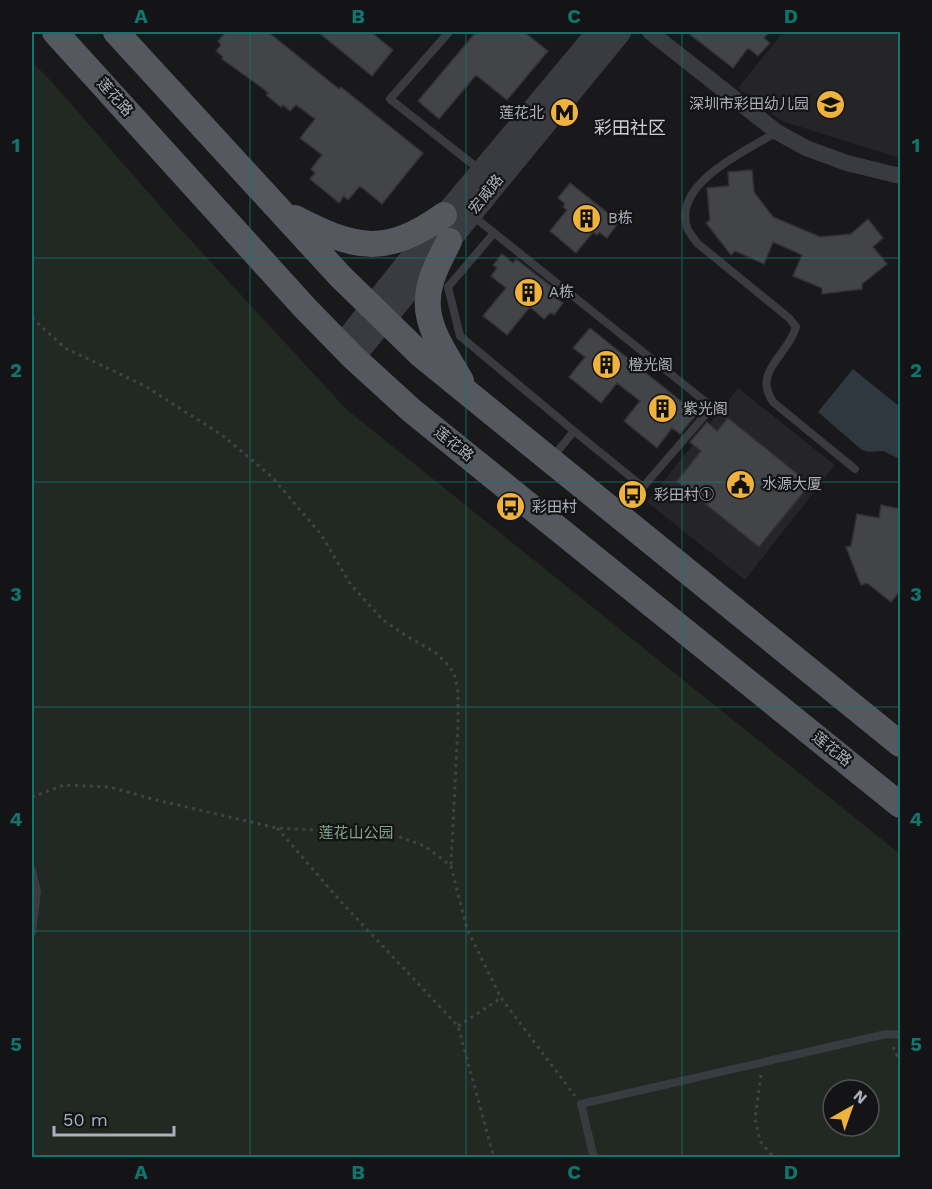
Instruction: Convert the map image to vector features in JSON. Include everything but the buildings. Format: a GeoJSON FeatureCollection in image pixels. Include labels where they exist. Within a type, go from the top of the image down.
{"type":"FeatureCollection","features":[{"type":"Feature","properties":{"kind":"main road","name":"莲花路"},"geometry":{"type":"LineString","coordinates":[[55,32],[348,352],[411,410],[900,805]]}},
{"type":"Feature","properties":{"kind":"main road"},"geometry":{"type":"LineString","coordinates":[[116,32],[378,314],[468,395],[900,744]]}},
{"type":"Feature","properties":{"kind":"main road"},"geometry":{"type":"LineString","coordinates":[[281,210],[341,240],[369,244],[387,243],[412,234],[444,215]]}},
{"type":"Feature","properties":{"kind":"main road"},"geometry":{"type":"LineString","coordinates":[[449,241],[431,282],[428,310],[440,344],[468,395]]}},
{"type":"Feature","properties":{"kind":"street","name":"宏威路"},"geometry":{"type":"LineString","coordinates":[[378,314],[449,241],[470,214],[488,176],[597,32]]}},
{"type":"Feature","properties":{"kind":"street","name":"宏威路"},"geometry":{"type":"LineString","coordinates":[[348,352],[378,314],[444,215],[488,176],[621,32]]}},
{"type":"Feature","properties":{"kind":"street"},"geometry":{"type":"LineString","coordinates":[[650,32],[777,132],[806,148],[847,163],[900,176]]}},
{"type":"Feature","properties":{"kind":"lane"},"geometry":{"type":"LineString","coordinates":[[449,32],[390,99],[488,176]]}},
{"type":"Feature","properties":{"kind":"lane"},"geometry":{"type":"LineString","coordinates":[[777,132],[715,169],[692,192],[686,206],[687,227],[697,243],[789,318],[796,327],[793,338],[766,377],[766,391],[774,402],[855,469]]}},
{"type":"Feature","properties":{"kind":"lane"},"geometry":{"type":"LineString","coordinates":[[470,214],[494,233],[712,407],[643,487],[460,336],[448,287],[494,233]]}},
{"type":"Feature","properties":{"kind":"lane"},"geometry":{"type":"LineString","coordinates":[[549,460],[574,431]]}},
{"type":"Feature","properties":{"kind":"lane"},"geometry":{"type":"LineString","coordinates":[[32,870],[37,892],[32,932]]}},
{"type":"Feature","properties":{"kind":"lane"},"geometry":{"type":"LineString","coordinates":[[594,1158],[581,1104],[886,1034],[900,1035]]}},
{"type":"Feature","properties":{"kind":"path"},"geometry":{"type":"LineString","coordinates":[[32,318],[65,348],[145,386],[222,435],[239,449],[271,476],[320,533],[351,585],[382,619],[436,652],[454,673],[458,692],[458,725],[451,866],[468,929],[501,998],[581,1104]]}},
{"type":"Feature","properties":{"kind":"path"},"geometry":{"type":"LineString","coordinates":[[32,797],[64,785],[110,787],[277,828],[391,834],[425,846],[451,866]]}},
{"type":"Feature","properties":{"kind":"path"},"geometry":{"type":"LineString","coordinates":[[277,828],[343,904],[458,1026],[494,1158]]}},
{"type":"Feature","properties":{"kind":"path"},"geometry":{"type":"LineString","coordinates":[[458,1026],[501,998]]}},
{"type":"Feature","properties":{"kind":"path"},"geometry":{"type":"LineString","coordinates":[[762,1063],[755,1119],[760,1141],[774,1158]]}},
{"type":"Feature","properties":{"kind":"shaded area","name":"深圳市彩田幼儿园"},"geometry":{"type":"Polygon","coordinates":[[[783,32],[900,32],[900,158],[781,121],[738,88],[783,32]]]}},
{"type":"Feature","properties":{"kind":"shaded area"},"geometry":{"type":"Polygon","coordinates":[[[853,369],[900,407],[900,459],[883,451],[862,450],[818,412],[853,369]]]}},
{"type":"Feature","properties":{"kind":"shaded area","name":"水源大厦"},"geometry":{"type":"Polygon","coordinates":[[[738,388],[835,465],[745,580],[647,502],[738,388]]]}},
{"type":"Feature","properties":{"kind":"green space","name":"莲花山公园"},"geometry":{"type":"Polygon","coordinates":[[[32,62],[174,222],[346,409],[900,854],[900,1157],[32,1157],[32,62]]]}},
{"type":"Feature","properties":{"kind":"place","name":"深圳市彩田幼儿园"},"geometry":{"type":"Point","coordinates":[830,104]}},
{"type":"Feature","properties":{"kind":"place","name":"莲花北"},"geometry":{"type":"Point","coordinates":[565,113]}},
{"type":"Feature","properties":{"kind":"place","name":"B栋"},"geometry":{"type":"Point","coordinates":[587,218]}},
{"type":"Feature","properties":{"kind":"place","name":"A栋"},"geometry":{"type":"Point","coordinates":[528,292]}},
{"type":"Feature","properties":{"kind":"place","name":"橙光阁"},"geometry":{"type":"Point","coordinates":[607,365]}},
{"type":"Feature","properties":{"kind":"place","name":"紫光阁"},"geometry":{"type":"Point","coordinates":[662,409]}},
{"type":"Feature","properties":{"kind":"place","name":"水源大厦"},"geometry":{"type":"Point","coordinates":[741,484]}},
{"type":"Feature","properties":{"kind":"place","name":"彩田村①"},"geometry":{"type":"Point","coordinates":[633,495]}},
{"type":"Feature","properties":{"kind":"place","name":"彩田村"},"geometry":{"type":"Point","coordinates":[511,507]}},
{"type":"Feature","properties":{"kind":"district","name":"彩田社区"},"geometry":{"type":"Point","coordinates":[630,127]}}]}
